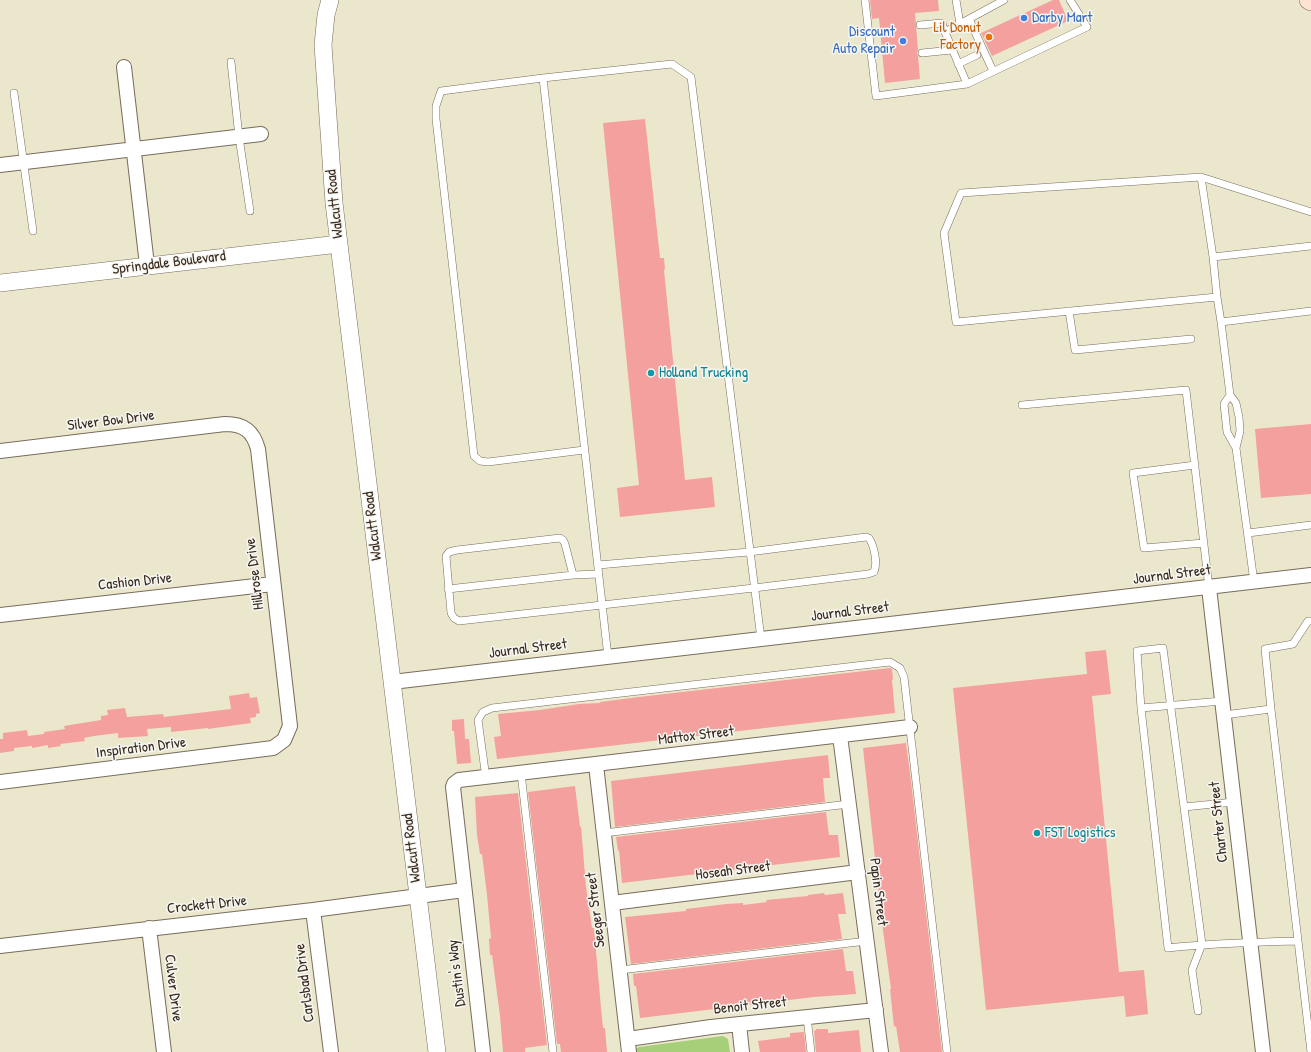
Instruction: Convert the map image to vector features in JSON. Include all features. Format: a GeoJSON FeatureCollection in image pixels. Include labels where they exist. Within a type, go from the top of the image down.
{"type":"FeatureCollection","features":[{"type":"Feature","properties":{"kind":"street","name":"Walcutt Road"},"geometry":{"type":"LineString","coordinates":[[330,0],[326,15],[323,44],[334,203],[437,1052]]}},
{"type":"Feature","properties":{"kind":"street"},"geometry":{"type":"LineString","coordinates":[[124,67],[147,265]]}},
{"type":"Feature","properties":{"kind":"street"},"geometry":{"type":"LineString","coordinates":[[0,166],[261,134]]}},
{"type":"Feature","properties":{"kind":"street","name":"Springdale Boulevard"},"geometry":{"type":"LineString","coordinates":[[0,283],[339,244]]}},
{"type":"Feature","properties":{"kind":"street","name":"Silver Bow Drive"},"geometry":{"type":"LineString","coordinates":[[0,451],[225,424]]}},
{"type":"Feature","properties":{"kind":"street","name":"Hillrose Drive"},"geometry":{"type":"LineString","coordinates":[[225,424],[237,424],[247,430],[255,438],[258,449],[290,726],[284,740]]}},
{"type":"Feature","properties":{"kind":"street","name":"Journal Street"},"geometry":{"type":"LineString","coordinates":[[392,682],[1311,575]]}},
{"type":"Feature","properties":{"kind":"street","name":"Cashion Drive"},"geometry":{"type":"LineString","coordinates":[[0,615],[273,584]]}},
{"type":"Feature","properties":{"kind":"street","name":"Charter Street"},"geometry":{"type":"LineString","coordinates":[[1209,588],[1263,1052]]}},
{"type":"Feature","properties":{"kind":"street","name":"Mattox Street"},"geometry":{"type":"LineString","coordinates":[[486,778],[910,727]]}},
{"type":"Feature","properties":{"kind":"street","name":"Papin Street"},"geometry":{"type":"LineString","coordinates":[[840,736],[881,1052]]}},
{"type":"Feature","properties":{"kind":"street","name":"Inspiration Drive"},"geometry":{"type":"LineString","coordinates":[[0,782],[274,748],[284,740]]}},
{"type":"Feature","properties":{"kind":"street","name":"Seeger Street"},"geometry":{"type":"LineString","coordinates":[[596,765],[628,1046]]}},
{"type":"Feature","properties":{"kind":"street","name":"Dustin's Way"},"geometry":{"type":"LineString","coordinates":[[483,1052],[453,787],[459,780],[486,778]]}},
{"type":"Feature","properties":{"kind":"street","name":"Hoseah Street"},"geometry":{"type":"LineString","coordinates":[[612,903],[858,872]]}},
{"type":"Feature","properties":{"kind":"street"},"geometry":{"type":"LineString","coordinates":[[418,896],[464,890]]}},
{"type":"Feature","properties":{"kind":"street","name":"Crockett Drive"},"geometry":{"type":"LineString","coordinates":[[0,946],[313,910],[418,896]]}},
{"type":"Feature","properties":{"kind":"street","name":"Carlsbad Drive"},"geometry":{"type":"LineString","coordinates":[[313,910],[331,1052]]}},
{"type":"Feature","properties":{"kind":"street","name":"Culver Drive"},"geometry":{"type":"LineString","coordinates":[[148,928],[164,1052]]}},
{"type":"Feature","properties":{"kind":"street","name":"Benoit Street"},"geometry":{"type":"LineString","coordinates":[[628,1046],[739,1024],[876,1010]]}},
{"type":"Feature","properties":{"kind":"street"},"geometry":{"type":"LineString","coordinates":[[739,1024],[742,1052]]}},
{"type":"Feature","properties":{"kind":"lane"},"geometry":{"type":"LineString","coordinates":[[865,0],[876,96],[967,84],[1087,27],[1070,0]]}},
{"type":"Feature","properties":{"kind":"lane"},"geometry":{"type":"LineString","coordinates":[[956,0],[960,24]]}},
{"type":"Feature","properties":{"kind":"lane"},"geometry":{"type":"LineString","coordinates":[[945,32],[969,20],[994,2],[1004,0]]}},
{"type":"Feature","properties":{"kind":"lane"},"geometry":{"type":"LineString","coordinates":[[976,6],[980,13]]}},
{"type":"Feature","properties":{"kind":"lane"},"geometry":{"type":"LineString","coordinates":[[969,20],[993,71]]}},
{"type":"Feature","properties":{"kind":"lane"},"geometry":{"type":"LineString","coordinates":[[920,25],[942,23],[967,84]]}},
{"type":"Feature","properties":{"kind":"lane"},"geometry":{"type":"LineString","coordinates":[[922,52],[952,50]]}},
{"type":"Feature","properties":{"kind":"lane"},"geometry":{"type":"LineString","coordinates":[[958,64],[977,55]]}},
{"type":"Feature","properties":{"kind":"lane"},"geometry":{"type":"LineString","coordinates":[[231,62],[239,136],[250,211]]}},
{"type":"Feature","properties":{"kind":"lane"},"geometry":{"type":"LineString","coordinates":[[584,450],[488,462],[480,461],[474,456],[437,127],[436,106],[441,91],[672,64],[691,77],[761,639]]}},
{"type":"Feature","properties":{"kind":"lane"},"geometry":{"type":"LineString","coordinates":[[543,78],[608,657]]}},
{"type":"Feature","properties":{"kind":"lane"},"geometry":{"type":"LineString","coordinates":[[14,93],[33,231]]}},
{"type":"Feature","properties":{"kind":"lane"},"geometry":{"type":"LineString","coordinates":[[1201,177],[1213,257],[1230,395],[1236,403],[1239,417],[1240,431],[1236,448]]}},
{"type":"Feature","properties":{"kind":"lane"},"geometry":{"type":"LineString","coordinates":[[1217,297],[956,322],[944,233],[961,193],[1201,177],[1311,212]]}},
{"type":"Feature","properties":{"kind":"lane"},"geometry":{"type":"LineString","coordinates":[[1213,257],[1311,246]]}},
{"type":"Feature","properties":{"kind":"lane"},"geometry":{"type":"LineString","coordinates":[[1069,311],[1075,350],[1191,339]]}},
{"type":"Feature","properties":{"kind":"lane"},"geometry":{"type":"LineString","coordinates":[[1221,322],[1311,311]]}},
{"type":"Feature","properties":{"kind":"lane"},"geometry":{"type":"LineString","coordinates":[[1022,405],[1186,390],[1209,588]]}},
{"type":"Feature","properties":{"kind":"lane"},"geometry":{"type":"LineString","coordinates":[[1230,395],[1224,404],[1227,432],[1236,448],[1254,582]]}},
{"type":"Feature","properties":{"kind":"lane"},"geometry":{"type":"LineString","coordinates":[[1195,465],[1133,473],[1144,548],[1204,543]]}},
{"type":"Feature","properties":{"kind":"lane"},"geometry":{"type":"LineString","coordinates":[[1248,532],[1311,525]]}},
{"type":"Feature","properties":{"kind":"lane"},"geometry":{"type":"LineString","coordinates":[[573,575],[566,544],[560,538],[449,552],[446,556],[451,613],[454,618],[459,621],[868,574],[874,572],[876,568],[872,543],[869,538],[866,537],[749,552],[598,565]]}},
{"type":"Feature","properties":{"kind":"lane"},"geometry":{"type":"LineString","coordinates":[[448,589],[573,575],[598,574]]}},
{"type":"Feature","properties":{"kind":"lane"},"geometry":{"type":"LineString","coordinates":[[1311,621],[1308,621],[1293,644],[1265,649],[1311,1052]]}},
{"type":"Feature","properties":{"kind":"lane"},"geometry":{"type":"LineString","coordinates":[[1198,1012],[1192,970],[1202,944],[1170,705],[1164,648],[1137,651],[1141,708],[1168,948],[1202,944],[1298,941]]}},
{"type":"Feature","properties":{"kind":"lane"},"geometry":{"type":"LineString","coordinates":[[486,778],[478,720],[483,712],[492,708],[890,662],[900,668],[904,677],[947,1052]]}},
{"type":"Feature","properties":{"kind":"lane"},"geometry":{"type":"LineString","coordinates":[[1141,708],[1170,705],[1271,709]]}},
{"type":"Feature","properties":{"kind":"lane"},"geometry":{"type":"LineString","coordinates":[[521,773],[553,1052]]}},
{"type":"Feature","properties":{"kind":"lane"},"geometry":{"type":"LineString","coordinates":[[1184,807],[1234,802]]}},
{"type":"Feature","properties":{"kind":"lane"},"geometry":{"type":"LineString","coordinates":[[604,833],[849,804]]}},
{"type":"Feature","properties":{"kind":"lane"},"geometry":{"type":"LineString","coordinates":[[620,970],[867,941]]}},
{"type":"Feature","properties":{"kind":"lane"},"geometry":{"type":"LineString","coordinates":[[807,1017],[811,1052]]}},
{"type":"Feature","properties":{"kind":"green space"},"geometry":{"type":"Polygon","coordinates":[[[723,1036],[728,1039],[730,1052],[634,1052],[635,1049],[639,1047],[723,1036]]]}},
{"type":"Feature","properties":{"kind":"building"},"geometry":{"type":"Polygon","coordinates":[[[870,0],[938,0],[939,11],[915,13],[920,79],[885,83],[879,18],[872,19],[870,0]]]}},
{"type":"Feature","properties":{"kind":"building"},"geometry":{"type":"Polygon","coordinates":[[[1053,0],[1059,0],[1068,21],[992,56],[981,33],[1053,0]]]}},
{"type":"Feature","properties":{"kind":"building","name":"Holland Trucking"},"geometry":{"type":"Polygon","coordinates":[[[645,119],[660,258],[664,258],[685,480],[712,477],[715,507],[620,517],[617,488],[639,485],[603,123],[645,119]]]}},
{"type":"Feature","properties":{"kind":"building"},"geometry":{"type":"Polygon","coordinates":[[[1311,424],[1311,494],[1261,498],[1255,429],[1311,424]]]}},
{"type":"Feature","properties":{"kind":"building","name":"FST Logistics"},"geometry":{"type":"Polygon","coordinates":[[[1106,650],[1111,694],[1092,696],[1119,972],[1144,970],[1148,1014],[1126,1017],[1124,996],[986,1010],[953,688],[1087,674],[1085,652],[1106,650]]]}},
{"type":"Feature","properties":{"kind":"building"},"geometry":{"type":"Polygon","coordinates":[[[890,668],[892,669],[895,713],[497,759],[494,737],[501,736],[498,714],[890,668]]]}},
{"type":"Feature","properties":{"kind":"building"},"geometry":{"type":"Polygon","coordinates":[[[249,693],[250,698],[257,697],[260,713],[256,714],[256,717],[250,718],[251,723],[171,732],[171,727],[147,729],[148,736],[118,738],[118,733],[84,738],[85,741],[60,744],[61,746],[48,748],[48,745],[32,748],[32,746],[14,748],[14,751],[0,753],[0,739],[3,739],[3,733],[27,730],[28,736],[44,734],[44,732],[65,729],[64,726],[101,720],[101,716],[108,715],[107,710],[125,708],[127,717],[163,714],[164,717],[231,709],[229,696],[249,693]]]}},
{"type":"Feature","properties":{"kind":"building"},"geometry":{"type":"Polygon","coordinates":[[[464,719],[465,739],[469,739],[471,763],[457,764],[454,731],[452,731],[452,720],[464,719]]]}},
{"type":"Feature","properties":{"kind":"building"},"geometry":{"type":"Polygon","coordinates":[[[906,743],[942,1052],[900,1052],[896,1026],[894,1027],[891,989],[882,923],[863,748],[906,743]]]}},
{"type":"Feature","properties":{"kind":"building"},"geometry":{"type":"Polygon","coordinates":[[[828,755],[830,778],[823,778],[825,802],[615,827],[611,781],[828,755]]]}},
{"type":"Feature","properties":{"kind":"building"},"geometry":{"type":"Polygon","coordinates":[[[575,786],[580,827],[581,826],[586,887],[592,928],[594,928],[603,1028],[605,1028],[607,1052],[561,1052],[560,1044],[557,1044],[528,792],[575,786]]]}},
{"type":"Feature","properties":{"kind":"building"},"geometry":{"type":"Polygon","coordinates":[[[518,793],[547,1045],[525,1048],[525,1052],[503,1052],[492,955],[490,955],[489,939],[491,938],[487,895],[482,854],[480,854],[477,835],[475,797],[518,793]]]}},
{"type":"Feature","properties":{"kind":"building"},"geometry":{"type":"Polygon","coordinates":[[[826,812],[829,835],[838,835],[840,857],[622,883],[619,850],[618,851],[616,837],[826,812]]]}},
{"type":"Feature","properties":{"kind":"building"},"geometry":{"type":"Polygon","coordinates":[[[824,893],[825,895],[843,893],[846,914],[838,914],[842,939],[631,964],[625,917],[686,911],[686,909],[726,904],[743,903],[743,905],[767,902],[766,900],[824,893]]]}},
{"type":"Feature","properties":{"kind":"building"},"geometry":{"type":"Polygon","coordinates":[[[843,949],[846,971],[853,971],[856,994],[814,997],[640,1018],[633,974],[843,949]]]}},
{"type":"Feature","properties":{"kind":"building"},"geometry":{"type":"Polygon","coordinates":[[[816,1029],[828,1029],[828,1033],[859,1030],[861,1052],[816,1052],[814,1031],[816,1029]]]}},
{"type":"Feature","properties":{"kind":"building"},"geometry":{"type":"Polygon","coordinates":[[[804,1032],[806,1052],[760,1052],[758,1041],[790,1037],[790,1033],[804,1032]]]}},
{"type":"Feature","properties":{"kind":"place","name":"Darby Mart"},"geometry":{"type":"Point","coordinates":[1024,18]}},
{"type":"Feature","properties":{"kind":"place","name":"Lil Donut Factory"},"geometry":{"type":"Point","coordinates":[989,37]}},
{"type":"Feature","properties":{"kind":"place","name":"Discount Auto Repair"},"geometry":{"type":"Point","coordinates":[903,41]}},
{"type":"Feature","properties":{"kind":"place","name":"Holland Trucking"},"geometry":{"type":"Point","coordinates":[651,373]}},
{"type":"Feature","properties":{"kind":"place","name":"FST Logistics"},"geometry":{"type":"Point","coordinates":[1037,833]}}]}
